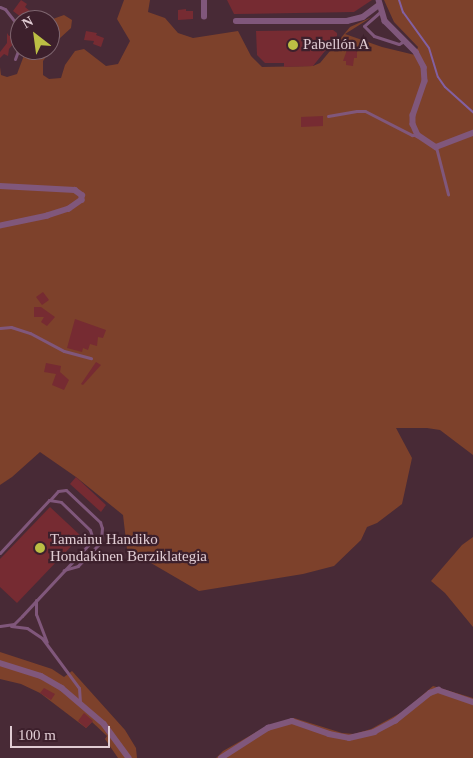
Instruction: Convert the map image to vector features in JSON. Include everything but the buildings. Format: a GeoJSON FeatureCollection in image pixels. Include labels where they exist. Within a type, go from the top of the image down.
{"type":"FeatureCollection","features":[{"type":"Feature","properties":{"kind":"street"},"geometry":{"type":"LineString","coordinates":[[204,0],[204,17]]}},
{"type":"Feature","properties":{"kind":"street"},"geometry":{"type":"LineString","coordinates":[[379,2],[380,12],[385,21],[420,57],[424,67],[425,81],[413,115],[413,124],[418,136],[436,147],[473,134]]}},
{"type":"Feature","properties":{"kind":"street"},"geometry":{"type":"LineString","coordinates":[[236,21],[348,21],[363,17],[379,2]]}},
{"type":"Feature","properties":{"kind":"street"},"geometry":{"type":"LineString","coordinates":[[0,186],[75,190],[82,195],[82,200],[69,209],[48,216],[0,226]]}},
{"type":"Feature","properties":{"kind":"street"},"geometry":{"type":"LineString","coordinates":[[0,663],[41,676],[80,702],[104,724],[128,758]]}},
{"type":"Feature","properties":{"kind":"street"},"geometry":{"type":"LineString","coordinates":[[221,758],[268,728],[292,721],[328,734],[349,738],[381,728],[395,721],[430,693],[438,690],[473,702]]}},
{"type":"Feature","properties":{"kind":"lane"},"geometry":{"type":"LineString","coordinates":[[0,7],[6,9],[10,14]]}},
{"type":"Feature","properties":{"kind":"lane"},"geometry":{"type":"LineString","coordinates":[[380,12],[364,26],[374,36],[398,44],[404,41]]}},
{"type":"Feature","properties":{"kind":"lane"},"geometry":{"type":"LineString","coordinates":[[328,116],[357,111],[365,112],[412,135],[418,136]]}},
{"type":"Feature","properties":{"kind":"lane"},"geometry":{"type":"LineString","coordinates":[[436,147],[448,194]]}},
{"type":"Feature","properties":{"kind":"lane"},"geometry":{"type":"LineString","coordinates":[[0,328],[11,327],[30,333],[64,351],[91,358]]}},
{"type":"Feature","properties":{"kind":"lane"},"geometry":{"type":"LineString","coordinates":[[0,553],[58,491],[66,490],[100,522],[102,528],[98,545],[78,566],[64,570]]}},
{"type":"Feature","properties":{"kind":"lane"},"geometry":{"type":"LineString","coordinates":[[8,626],[14,624],[91,542],[90,530],[61,502],[49,500]]}},
{"type":"Feature","properties":{"kind":"lane"},"geometry":{"type":"LineString","coordinates":[[36,600],[36,614],[48,644],[79,688],[80,702]]}},
{"type":"Feature","properties":{"kind":"lane"},"geometry":{"type":"LineString","coordinates":[[0,626],[27,628],[48,644]]}},
{"type":"Feature","properties":{"kind":"shaded area"},"geometry":{"type":"Polygon","coordinates":[[[124,0],[150,0],[148,12],[165,18],[178,33],[193,38],[238,31],[251,56],[262,67],[313,66],[320,63],[350,27],[372,17],[345,34],[382,47],[415,55],[418,47],[394,22],[384,0],[473,0],[473,455],[440,430],[396,428],[412,458],[402,504],[377,523],[367,527],[361,540],[334,566],[303,574],[199,591],[127,549],[123,515],[76,477],[40,452],[0,485],[0,67],[1,75],[7,77],[17,74],[22,60],[44,60],[43,75],[49,79],[61,78],[65,65],[75,51],[84,49],[106,66],[118,64],[130,41],[117,19],[124,0]]]}},
{"type":"Feature","properties":{"kind":"shaded area"},"geometry":{"type":"Polygon","coordinates":[[[64,15],[72,20],[71,28],[60,38],[60,16],[64,15]]]}},
{"type":"Feature","properties":{"kind":"shaded area"},"geometry":{"type":"Polygon","coordinates":[[[473,537],[473,627],[445,593],[431,581],[462,545],[473,537]]]}},
{"type":"Feature","properties":{"kind":"shaded area"},"geometry":{"type":"Polygon","coordinates":[[[0,652],[52,669],[64,677],[72,671],[125,730],[136,748],[137,758],[118,758],[105,739],[107,736],[92,722],[86,728],[40,693],[21,684],[0,679],[0,652]]]}},
{"type":"Feature","properties":{"kind":"shaded area"},"geometry":{"type":"Polygon","coordinates":[[[433,686],[473,698],[473,758],[216,758],[223,751],[265,727],[294,718],[342,733],[354,734],[371,729],[404,711],[433,686]]]}},
{"type":"Feature","properties":{"kind":"waterway"},"geometry":{"type":"LineString","coordinates":[[399,0],[403,12],[429,48],[438,77],[445,87],[473,112]]}},
{"type":"Feature","properties":{"kind":"place","name":"Pabellón A"},"geometry":{"type":"Point","coordinates":[293,45]}},
{"type":"Feature","properties":{"kind":"place","name":"Tamainu Handiko Hondakinen Berziklategia"},"geometry":{"type":"Point","coordinates":[40,548]}}]}
